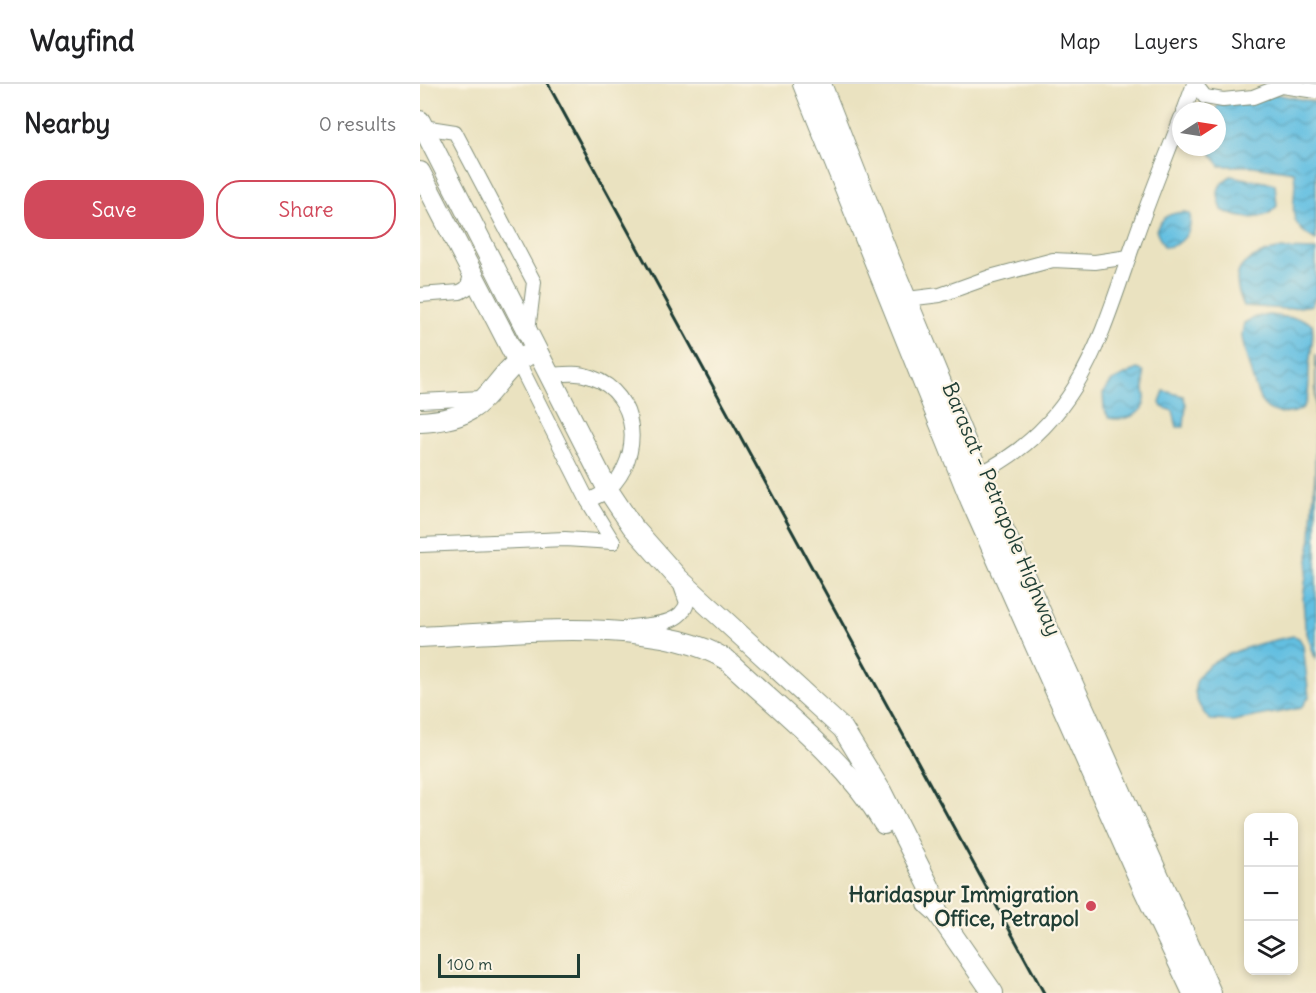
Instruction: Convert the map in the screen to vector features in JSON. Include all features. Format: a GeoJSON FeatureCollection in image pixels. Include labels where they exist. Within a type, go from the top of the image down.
{"type":"FeatureCollection","features":[{"type":"Feature","properties":{"kind":"highway","name":"Barasat - Petrapole Highway"},"geometry":{"type":"LineString","coordinates":[[803,84],[970,501],[1179,945]]}},
{"type":"Feature","properties":{"kind":"highway","name":"Barasat - Petrapole Highway"},"geometry":{"type":"LineString","coordinates":[[821,84],[979,474],[1179,945]]}},
{"type":"Feature","properties":{"kind":"highway"},"geometry":{"type":"LineString","coordinates":[[422,124],[608,490],[632,526],[678,578],[843,729],[881,791],[931,890],[937,912]]}},
{"type":"Feature","properties":{"kind":"highway"},"geometry":{"type":"LineString","coordinates":[[420,172],[517,360]]}},
{"type":"Feature","properties":{"kind":"highway"},"geometry":{"type":"LineString","coordinates":[[420,422],[442,420],[471,409],[517,360],[537,350]]}},
{"type":"Feature","properties":{"kind":"highway"},"geometry":{"type":"LineString","coordinates":[[420,637],[616,629],[711,650],[727,660],[846,772],[862,790],[889,832],[920,897],[937,912],[993,993]]}},
{"type":"Feature","properties":{"kind":"highway"},"geometry":{"type":"LineString","coordinates":[[1179,945],[1193,993]]}},
{"type":"Feature","properties":{"kind":"highway"},"geometry":{"type":"LineString","coordinates":[[1179,945],[1211,993]]}},
{"type":"Feature","properties":{"kind":"street"},"geometry":{"type":"LineString","coordinates":[[1195,84],[1205,97],[1223,100],[1253,97],[1276,86],[1316,91]]}},
{"type":"Feature","properties":{"kind":"street"},"geometry":{"type":"LineString","coordinates":[[1188,102],[1195,84]]}},
{"type":"Feature","properties":{"kind":"street"},"geometry":{"type":"LineString","coordinates":[[422,124],[455,132],[534,282],[528,332]]}},
{"type":"Feature","properties":{"kind":"street"},"geometry":{"type":"LineString","coordinates":[[979,474],[1022,449],[1062,409],[1096,348],[1172,142]]}},
{"type":"Feature","properties":{"kind":"street"},"geometry":{"type":"LineString","coordinates":[[908,299],[940,295],[990,277],[1053,260],[1095,261],[1129,257]]}},
{"type":"Feature","properties":{"kind":"street"},"geometry":{"type":"LineString","coordinates":[[420,295],[460,292],[467,288],[472,273]]}},
{"type":"Feature","properties":{"kind":"street"},"geometry":{"type":"LineString","coordinates":[[420,545],[565,539],[613,542],[588,501],[517,360]]}},
{"type":"Feature","properties":{"kind":"street"},"geometry":{"type":"LineString","coordinates":[[550,375],[572,373],[593,377],[611,388],[624,405],[632,424],[632,445],[626,466],[608,490],[588,501]]}},
{"type":"Feature","properties":{"kind":"street"},"geometry":{"type":"LineString","coordinates":[[420,401],[482,398]]}},
{"type":"Feature","properties":{"kind":"street"},"geometry":{"type":"LineString","coordinates":[[616,629],[677,618],[687,603],[678,578]]}},
{"type":"Feature","properties":{"kind":"water"},"geometry":{"type":"Polygon","coordinates":[[[1275,94],[1316,102],[1316,240],[1298,226],[1295,218],[1293,210],[1294,172],[1253,166],[1220,166],[1213,156],[1226,156],[1226,103],[1275,94]]]}},
{"type":"Feature","properties":{"kind":"water"},"geometry":{"type":"Polygon","coordinates":[[[1231,176],[1275,184],[1277,206],[1265,215],[1251,218],[1236,216],[1222,210],[1218,190],[1222,183],[1231,176]]]}},
{"type":"Feature","properties":{"kind":"water"},"geometry":{"type":"Polygon","coordinates":[[[1185,212],[1190,214],[1190,226],[1185,237],[1176,244],[1164,247],[1156,230],[1159,225],[1167,216],[1185,212]]]}},
{"type":"Feature","properties":{"kind":"water"},"geometry":{"type":"Polygon","coordinates":[[[1277,249],[1316,250],[1316,295],[1312,305],[1286,309],[1244,306],[1237,283],[1241,267],[1255,257],[1277,249]]]}},
{"type":"Feature","properties":{"kind":"water"},"geometry":{"type":"Polygon","coordinates":[[[1269,315],[1302,319],[1312,324],[1307,400],[1300,410],[1293,413],[1275,412],[1263,404],[1245,351],[1242,337],[1244,323],[1255,317],[1269,315]]]}},
{"type":"Feature","properties":{"kind":"water"},"geometry":{"type":"Polygon","coordinates":[[[1316,354],[1316,661],[1305,627],[1303,599],[1311,538],[1315,473],[1316,354]]]}},
{"type":"Feature","properties":{"kind":"water"},"geometry":{"type":"Polygon","coordinates":[[[1137,369],[1143,371],[1144,375],[1143,406],[1131,416],[1120,419],[1109,418],[1104,409],[1103,393],[1112,381],[1137,369]]]}},
{"type":"Feature","properties":{"kind":"water"},"geometry":{"type":"Polygon","coordinates":[[[1164,391],[1183,396],[1186,404],[1184,427],[1177,427],[1173,411],[1162,407],[1160,403],[1164,391]]]}},
{"type":"Feature","properties":{"kind":"water"},"geometry":{"type":"Polygon","coordinates":[[[1294,636],[1299,638],[1303,645],[1309,697],[1301,708],[1233,721],[1210,720],[1197,700],[1196,684],[1203,670],[1237,651],[1294,636]]]}},
{"type":"Feature","properties":{"kind":"railway"},"geometry":{"type":"LineString","coordinates":[[548,84],[1044,993]]}},
{"type":"Feature","properties":{"kind":"place","name":"Haridaspur Immigration Office, Petrapol"},"geometry":{"type":"Point","coordinates":[1091,906]}}]}
